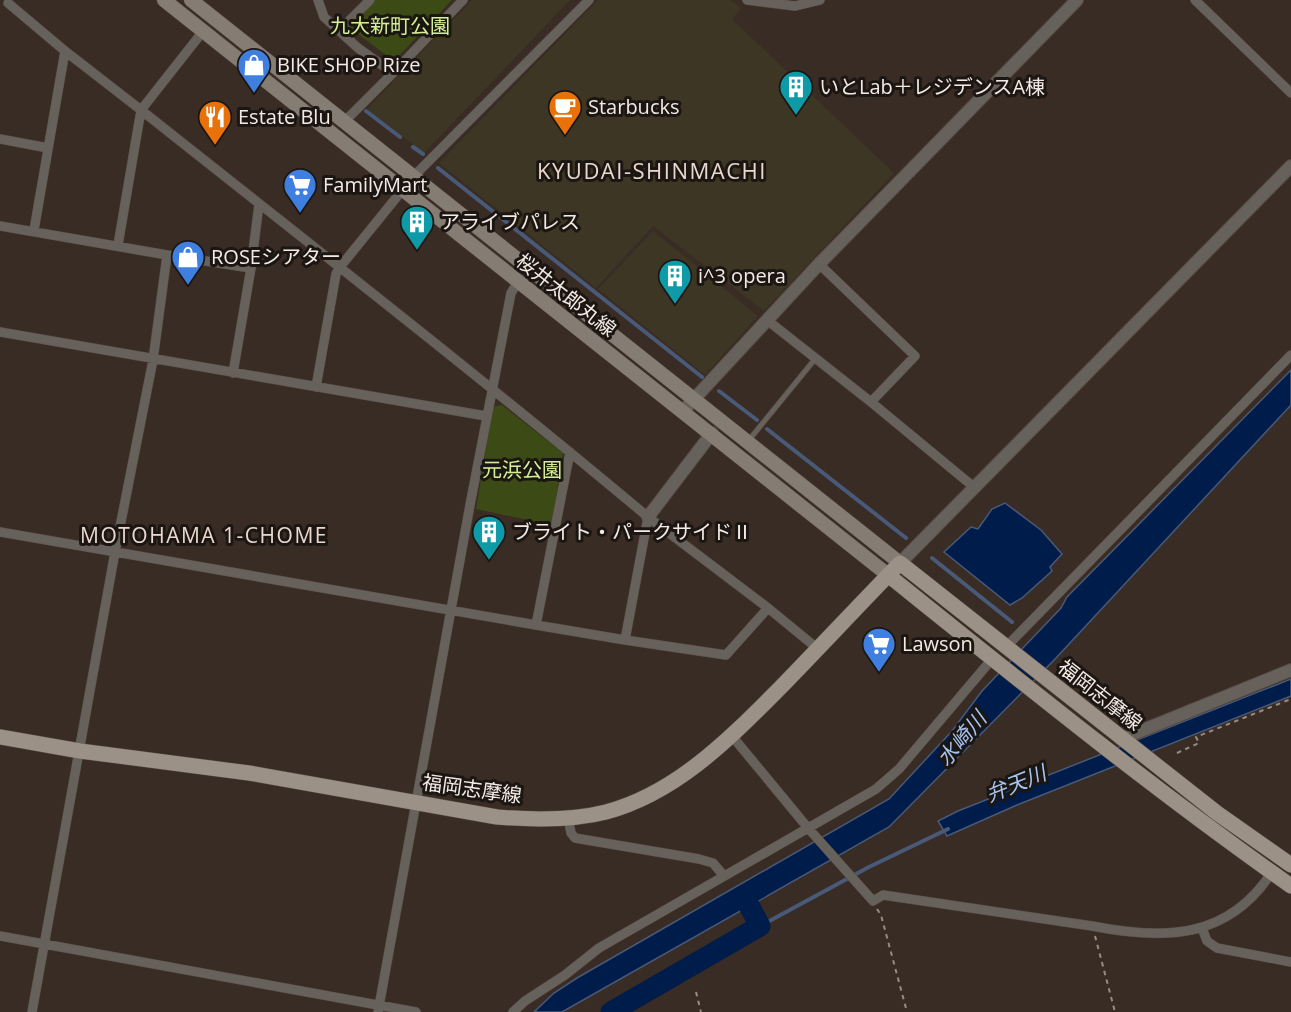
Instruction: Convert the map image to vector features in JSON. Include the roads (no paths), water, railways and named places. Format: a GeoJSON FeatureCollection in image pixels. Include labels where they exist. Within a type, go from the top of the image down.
{"type":"FeatureCollection","features":[{"type":"Feature","properties":{"kind":"main road","name":"桜井太郎丸線"},"geometry":{"type":"LineString","coordinates":[[164,0],[888,575]]}},
{"type":"Feature","properties":{"kind":"main road","name":"桜井太郎丸線"},"geometry":{"type":"LineString","coordinates":[[190,0],[900,563]]}},
{"type":"Feature","properties":{"kind":"main road","name":"福岡志摩線"},"geometry":{"type":"LineString","coordinates":[[0,737],[80,751],[249,773],[497,817],[568,818],[607,812],[649,795],[695,767],[732,736],[900,563],[1217,813],[1291,865]]}},
{"type":"Feature","properties":{"kind":"main road","name":"福岡志摩線"},"geometry":{"type":"LineString","coordinates":[[888,575],[1132,768],[1291,886]]}},
{"type":"Feature","properties":{"kind":"street"},"geometry":{"type":"LineString","coordinates":[[318,0],[324,17],[358,48],[393,73]]}},
{"type":"Feature","properties":{"kind":"street"},"geometry":{"type":"LineString","coordinates":[[339,31],[370,0]]}},
{"type":"Feature","properties":{"kind":"street"},"geometry":{"type":"LineString","coordinates":[[345,122],[463,0]]}},
{"type":"Feature","properties":{"kind":"street"},"geometry":{"type":"LineString","coordinates":[[316,387],[336,274],[340,267],[413,177],[589,0]]}},
{"type":"Feature","properties":{"kind":"street"},"geometry":{"type":"LineString","coordinates":[[747,0],[795,6],[820,0]]}},
{"type":"Feature","properties":{"kind":"street"},"geometry":{"type":"LineString","coordinates":[[682,411],[819,264],[1077,0]]}},
{"type":"Feature","properties":{"kind":"street"},"geometry":{"type":"LineString","coordinates":[[1195,0],[1291,93]]}},
{"type":"Feature","properties":{"kind":"street"},"geometry":{"type":"LineString","coordinates":[[6,4],[340,267],[648,517],[818,649]]}},
{"type":"Feature","properties":{"kind":"street"},"geometry":{"type":"LineString","coordinates":[[118,245],[141,110],[204,30]]}},
{"type":"Feature","properties":{"kind":"street"},"geometry":{"type":"LineString","coordinates":[[33,230],[65,51]]}},
{"type":"Feature","properties":{"kind":"street"},"geometry":{"type":"LineString","coordinates":[[0,139],[48,148]]}},
{"type":"Feature","properties":{"kind":"street"},"geometry":{"type":"LineString","coordinates":[[900,563],[1291,166]]}},
{"type":"Feature","properties":{"kind":"street"},"geometry":{"type":"LineString","coordinates":[[233,373],[251,268],[259,204]]}},
{"type":"Feature","properties":{"kind":"street"},"geometry":{"type":"LineString","coordinates":[[0,226],[251,268]]}},
{"type":"Feature","properties":{"kind":"street"},"geometry":{"type":"LineString","coordinates":[[32,1012],[42,944],[153,360],[167,255]]}},
{"type":"Feature","properties":{"kind":"street"},"geometry":{"type":"LineString","coordinates":[[819,264],[915,356],[871,402]]}},
{"type":"Feature","properties":{"kind":"street"},"geometry":{"type":"LineString","coordinates":[[378,1009],[486,416],[511,293],[518,282]]}},
{"type":"Feature","properties":{"kind":"street"},"geometry":{"type":"LineString","coordinates":[[767,320],[975,488]]}},
{"type":"Feature","properties":{"kind":"street"},"geometry":{"type":"LineString","coordinates":[[0,332],[486,416]]}},
{"type":"Feature","properties":{"kind":"street"},"geometry":{"type":"LineString","coordinates":[[1008,649],[1291,355]]}},
{"type":"Feature","properties":{"kind":"street"},"geometry":{"type":"LineString","coordinates":[[626,640],[648,517],[712,434]]}},
{"type":"Feature","properties":{"kind":"street"},"geometry":{"type":"LineString","coordinates":[[536,625],[570,452]]}},
{"type":"Feature","properties":{"kind":"street"},"geometry":{"type":"LineString","coordinates":[[0,532],[452,612],[726,655],[768,608]]}},
{"type":"Feature","properties":{"kind":"street"},"geometry":{"type":"LineString","coordinates":[[513,1012],[525,1000],[565,975],[599,948],[876,789],[899,769],[995,661]]}},
{"type":"Feature","properties":{"kind":"street"},"geometry":{"type":"LineString","coordinates":[[1123,740],[1291,670]]}},
{"type":"Feature","properties":{"kind":"street"},"geometry":{"type":"LineString","coordinates":[[732,736],[808,828],[873,901],[883,896],[1151,935],[1202,928],[1223,919],[1245,904],[1272,872]]}},
{"type":"Feature","properties":{"kind":"street"},"geometry":{"type":"LineString","coordinates":[[568,818],[571,833],[575,838],[699,859],[713,863],[724,876]]}},
{"type":"Feature","properties":{"kind":"street"},"geometry":{"type":"LineString","coordinates":[[1202,928],[1207,941],[1217,948],[1291,962]]}},
{"type":"Feature","properties":{"kind":"street"},"geometry":{"type":"LineString","coordinates":[[0,936],[378,1009],[416,1012]]}},
{"type":"Feature","properties":{"kind":"lane"},"geometry":{"type":"LineString","coordinates":[[747,442],[815,359]]}},
{"type":"Feature","properties":{"kind":"water"},"geometry":{"type":"Polygon","coordinates":[[[1291,370],[1291,405],[1056,658],[889,827],[562,1012],[534,1012],[554,993],[577,978],[889,799],[952,731],[982,691],[1061,608],[1067,597],[1291,370]]]}},
{"type":"Feature","properties":{"kind":"water"},"geometry":{"type":"Polygon","coordinates":[[[1005,503],[1041,530],[1062,554],[1050,567],[1052,571],[1022,598],[1010,605],[944,552],[971,527],[978,529],[992,509],[1005,503]]]}},
{"type":"Feature","properties":{"kind":"water"},"geometry":{"type":"Polygon","coordinates":[[[1291,679],[1291,696],[1017,805],[947,836],[938,821],[958,811],[1291,679]]]}},
{"type":"Feature","properties":{"kind":"waterway"},"geometry":{"type":"LineString","coordinates":[[366,111],[400,137]]}},
{"type":"Feature","properties":{"kind":"waterway"},"geometry":{"type":"LineString","coordinates":[[413,147],[423,154]]}},
{"type":"Feature","properties":{"kind":"waterway"},"geometry":{"type":"LineString","coordinates":[[438,168],[702,377]]}},
{"type":"Feature","properties":{"kind":"waterway"},"geometry":{"type":"LineString","coordinates":[[719,391],[757,420]]}},
{"type":"Feature","properties":{"kind":"waterway"},"geometry":{"type":"LineString","coordinates":[[767,429],[906,538]]}},
{"type":"Feature","properties":{"kind":"waterway"},"geometry":{"type":"LineString","coordinates":[[932,558],[1012,622]]}},
{"type":"Feature","properties":{"kind":"waterway","name":"弁天川"},"geometry":{"type":"LineString","coordinates":[[760,926],[869,867],[948,829]]}},
{"type":"Feature","properties":{"kind":"waterway","name":"水崎川"},"geometry":{"type":"LineString","coordinates":[[611,1012],[760,926],[744,896],[759,888]]}},
{"type":"Feature","properties":{"kind":"place","name":"BIKE SHOP Rize"},"geometry":{"type":"Point","coordinates":[254,94]}},
{"type":"Feature","properties":{"kind":"place","name":"いとLab＋レジデンスA棟"},"geometry":{"type":"Point","coordinates":[796,116]}},
{"type":"Feature","properties":{"kind":"place","name":"Starbucks"},"geometry":{"type":"Point","coordinates":[565,136]}},
{"type":"Feature","properties":{"kind":"place","name":"Estate Blu"},"geometry":{"type":"Point","coordinates":[215,146]}},
{"type":"Feature","properties":{"kind":"place","name":"FamilyMart"},"geometry":{"type":"Point","coordinates":[300,214]}},
{"type":"Feature","properties":{"kind":"place","name":"アライブパレス"},"geometry":{"type":"Point","coordinates":[417,251]}},
{"type":"Feature","properties":{"kind":"place","name":"ROSEシアター"},"geometry":{"type":"Point","coordinates":[188,286]}},
{"type":"Feature","properties":{"kind":"place","name":"i^3 opera"},"geometry":{"type":"Point","coordinates":[675,305]}},
{"type":"Feature","properties":{"kind":"place","name":"ブライト・パークサイドⅡ"},"geometry":{"type":"Point","coordinates":[489,561]}},
{"type":"Feature","properties":{"kind":"place","name":"Lawson"},"geometry":{"type":"Point","coordinates":[879,673]}},
{"type":"Feature","properties":{"kind":"district","name":"KYUDAI-SHINMACHI"},"geometry":{"type":"Point","coordinates":[652,171]}},
{"type":"Feature","properties":{"kind":"district","name":"MOTOHAMA 1-CHOME"},"geometry":{"type":"Point","coordinates":[204,536]}},
{"type":"Feature","properties":{"kind":"park label","name":"九大新町公園"},"geometry":{"type":"Point","coordinates":[390,26]}},
{"type":"Feature","properties":{"kind":"park label","name":"元浜公園"},"geometry":{"type":"Point","coordinates":[522,470]}}]}
